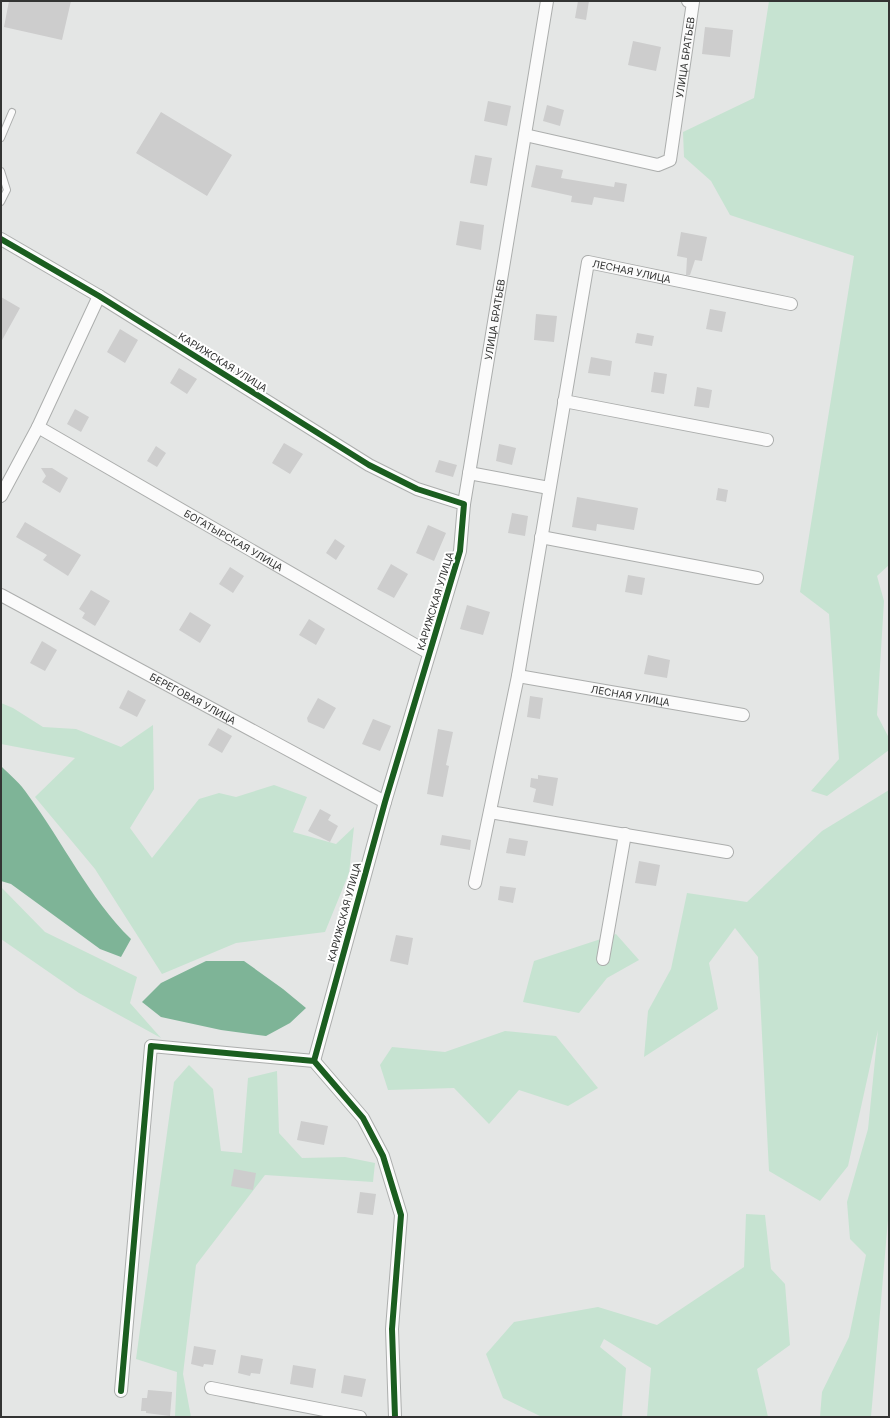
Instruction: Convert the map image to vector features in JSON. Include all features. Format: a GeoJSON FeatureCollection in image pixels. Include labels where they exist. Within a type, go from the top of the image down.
{"type":"FeatureCollection","features":[{"type":"Feature","properties":{"kind":"street","name":"УЛИЦА БРАТЬЕВ"},"geometry":{"type":"LineString","coordinates":[[464,504],[547,1]]}},
{"type":"Feature","properties":{"kind":"street","name":"УЛИЦА БРАТЬЕВ"},"geometry":{"type":"LineString","coordinates":[[525,135],[658,165],[670,160],[693,2],[688,1]]}},
{"type":"Feature","properties":{"kind":"street","name":"КАРИЖСКАЯ УЛИЦА"},"geometry":{"type":"LineString","coordinates":[[1,239],[99,296],[368,465],[417,489],[464,504],[460,551],[385,802],[314,1061]]}},
{"type":"Feature","properties":{"kind":"street","name":"ЛЕСНАЯ УЛИЦА"},"geometry":{"type":"LineString","coordinates":[[475,883],[518,676],[588,262],[791,304]]}},
{"type":"Feature","properties":{"kind":"street"},"geometry":{"type":"LineString","coordinates":[[1,496],[38,427],[99,296]]}},
{"type":"Feature","properties":{"kind":"street"},"geometry":{"type":"LineString","coordinates":[[564,401],[767,440]]}},
{"type":"Feature","properties":{"kind":"street","name":"БОГАТЫРСКАЯ УЛИЦА"},"geometry":{"type":"LineString","coordinates":[[38,427],[429,653]]}},
{"type":"Feature","properties":{"kind":"street"},"geometry":{"type":"LineString","coordinates":[[469,473],[549,488]]}},
{"type":"Feature","properties":{"kind":"street"},"geometry":{"type":"LineString","coordinates":[[541,537],[757,578]]}},
{"type":"Feature","properties":{"kind":"street","name":"БЕРЕГОВАЯ УЛИЦА"},"geometry":{"type":"LineString","coordinates":[[1,595],[385,802]]}},
{"type":"Feature","properties":{"kind":"street","name":"ЛЕСНАЯ УЛИЦА"},"geometry":{"type":"LineString","coordinates":[[518,676],[743,714]]}},
{"type":"Feature","properties":{"kind":"street"},"geometry":{"type":"LineString","coordinates":[[490,812],[727,852]]}},
{"type":"Feature","properties":{"kind":"street"},"geometry":{"type":"LineString","coordinates":[[603,959],[625,834]]}},
{"type":"Feature","properties":{"kind":"street"},"geometry":{"type":"LineString","coordinates":[[121,1391],[151,1046],[314,1061],[363,1118],[383,1156],[401,1215],[392,1329],[395,1417]]}},
{"type":"Feature","properties":{"kind":"street"},"geometry":{"type":"LineString","coordinates":[[211,1388],[360,1417]]}},
{"type":"Feature","properties":{"kind":"lane"},"geometry":{"type":"LineString","coordinates":[[1,138],[12,112]]}},
{"type":"Feature","properties":{"kind":"lane"},"geometry":{"type":"LineString","coordinates":[[1,171],[7,190],[1,202]]}},
{"type":"Feature","properties":{"kind":"shaded area"},"geometry":{"type":"Polygon","coordinates":[[[769,1],[889,1],[889,565],[877,576],[884,601],[877,715],[889,738],[889,750],[827,796],[811,791],[839,759],[829,614],[800,592],[854,256],[730,215],[711,181],[684,157],[683,132],[754,98],[769,1]]]}},
{"type":"Feature","properties":{"kind":"shaded area"},"geometry":{"type":"Polygon","coordinates":[[[1,703],[13,708],[43,727],[76,729],[121,747],[153,725],[154,789],[130,828],[152,858],[199,799],[219,793],[236,797],[274,785],[307,797],[293,832],[336,844],[354,827],[349,873],[325,932],[236,943],[162,974],[95,869],[35,797],[75,758],[1,744],[1,703]]]}},
{"type":"Feature","properties":{"kind":"shaded area"},"geometry":{"type":"Polygon","coordinates":[[[1,766],[19,783],[41,813],[89,888],[116,923],[131,939],[121,957],[100,949],[11,884],[1,881],[1,766]]]}},
{"type":"Feature","properties":{"kind":"shaded area"},"geometry":{"type":"Polygon","coordinates":[[[889,790],[889,1208],[871,1417],[820,1417],[822,1392],[849,1337],[866,1255],[850,1239],[847,1202],[868,1129],[878,1030],[848,1166],[820,1201],[769,1171],[758,957],[735,928],[709,963],[718,1009],[644,1057],[648,1011],[671,969],[687,893],[747,902],[822,831],[889,790]]]}},
{"type":"Feature","properties":{"kind":"shaded area"},"geometry":{"type":"Polygon","coordinates":[[[1,887],[45,932],[137,977],[130,1003],[161,1038],[79,993],[1,939],[1,887]]]}},
{"type":"Feature","properties":{"kind":"shaded area"},"geometry":{"type":"Polygon","coordinates":[[[616,934],[639,960],[607,978],[579,1013],[523,1002],[534,961],[616,934]]]}},
{"type":"Feature","properties":{"kind":"shaded area"},"geometry":{"type":"Polygon","coordinates":[[[206,961],[244,961],[283,989],[306,1008],[290,1023],[266,1036],[221,1030],[161,1017],[142,1002],[161,983],[206,961]]]}},
{"type":"Feature","properties":{"kind":"shaded area"},"geometry":{"type":"Polygon","coordinates":[[[505,1031],[556,1036],[598,1088],[568,1106],[519,1090],[489,1124],[454,1088],[388,1090],[380,1065],[392,1047],[445,1052],[505,1031]]]}},
{"type":"Feature","properties":{"kind":"shaded area"},"geometry":{"type":"Polygon","coordinates":[[[189,1065],[213,1089],[221,1151],[242,1153],[248,1078],[277,1071],[279,1133],[302,1158],[345,1157],[375,1163],[373,1182],[265,1175],[196,1265],[183,1374],[191,1417],[175,1417],[177,1372],[136,1359],[174,1082],[189,1065]]]}},
{"type":"Feature","properties":{"kind":"shaded area"},"geometry":{"type":"Polygon","coordinates":[[[746,1214],[765,1215],[771,1269],[785,1284],[790,1345],[757,1369],[768,1417],[647,1417],[651,1368],[604,1339],[600,1347],[626,1368],[622,1417],[542,1417],[503,1398],[486,1354],[514,1322],[598,1307],[657,1325],[744,1267],[746,1214]]]}},
{"type":"Feature","properties":{"kind":"building"},"geometry":{"type":"Polygon","coordinates":[[[9,1],[71,1],[62,40],[4,27],[9,1]]]}},
{"type":"Feature","properties":{"kind":"building"},"geometry":{"type":"Polygon","coordinates":[[[578,1],[589,1],[586,20],[575,18],[578,1]]]}},
{"type":"Feature","properties":{"kind":"building"},"geometry":{"type":"Polygon","coordinates":[[[705,27],[733,30],[730,57],[702,54],[705,27]]]}},
{"type":"Feature","properties":{"kind":"building"},"geometry":{"type":"Polygon","coordinates":[[[633,41],[661,47],[656,71],[628,65],[633,41]]]}},
{"type":"Feature","properties":{"kind":"building"},"geometry":{"type":"Polygon","coordinates":[[[488,101],[511,106],[507,126],[484,121],[488,101]]]}},
{"type":"Feature","properties":{"kind":"building"},"geometry":{"type":"Polygon","coordinates":[[[547,105],[564,110],[560,126],[543,121],[547,105]]]}},
{"type":"Feature","properties":{"kind":"building"},"geometry":{"type":"Polygon","coordinates":[[[161,112],[232,155],[207,196],[136,153],[161,112]]]}},
{"type":"Feature","properties":{"kind":"building"},"geometry":{"type":"Polygon","coordinates":[[[475,155],[492,158],[487,186],[470,183],[475,155]]]}},
{"type":"Feature","properties":{"kind":"building"},"geometry":{"type":"Polygon","coordinates":[[[536,165],[563,170],[561,178],[614,187],[615,182],[627,184],[624,202],[594,197],[592,205],[571,202],[572,196],[531,187],[536,165]]]}},
{"type":"Feature","properties":{"kind":"building"},"geometry":{"type":"Polygon","coordinates":[[[460,221],[484,225],[481,250],[456,245],[460,221]]]}},
{"type":"Feature","properties":{"kind":"building"},"geometry":{"type":"Polygon","coordinates":[[[681,232],[707,237],[702,261],[695,260],[690,275],[686,275],[687,258],[677,256],[681,232]]]}},
{"type":"Feature","properties":{"kind":"building"},"geometry":{"type":"Polygon","coordinates":[[[1,297],[20,308],[1,342],[1,297]]]}},
{"type":"Feature","properties":{"kind":"building"},"geometry":{"type":"Polygon","coordinates":[[[710,309],[726,312],[722,332],[706,329],[710,309]]]}},
{"type":"Feature","properties":{"kind":"building"},"geometry":{"type":"Polygon","coordinates":[[[536,314],[557,316],[554,342],[534,340],[536,314]]]}},
{"type":"Feature","properties":{"kind":"building"},"geometry":{"type":"Polygon","coordinates":[[[120,329],[138,340],[125,363],[107,352],[120,329]]]}},
{"type":"Feature","properties":{"kind":"building"},"geometry":{"type":"Polygon","coordinates":[[[637,333],[654,336],[652,346],[635,343],[637,333]]]}},
{"type":"Feature","properties":{"kind":"building"},"geometry":{"type":"Polygon","coordinates":[[[591,357],[612,361],[610,376],[588,373],[591,357]]]}},
{"type":"Feature","properties":{"kind":"building"},"geometry":{"type":"Polygon","coordinates":[[[179,368],[197,379],[187,394],[170,383],[179,368]]]}},
{"type":"Feature","properties":{"kind":"building"},"geometry":{"type":"Polygon","coordinates":[[[654,372],[667,374],[664,394],[651,392],[654,372]]]}},
{"type":"Feature","properties":{"kind":"building"},"geometry":{"type":"Polygon","coordinates":[[[697,387],[712,390],[709,408],[694,406],[697,387]]]}},
{"type":"Feature","properties":{"kind":"building"},"geometry":{"type":"Polygon","coordinates":[[[75,409],[89,417],[81,432],[67,424],[75,409]]]}},
{"type":"Feature","properties":{"kind":"building"},"geometry":{"type":"Polygon","coordinates":[[[284,443],[303,454],[290,474],[272,463],[284,443]]]}},
{"type":"Feature","properties":{"kind":"building"},"geometry":{"type":"Polygon","coordinates":[[[499,444],[516,448],[512,465],[496,461],[499,444]]]}},
{"type":"Feature","properties":{"kind":"building"},"geometry":{"type":"Polygon","coordinates":[[[156,446],[166,453],[157,467],[147,461],[156,446]]]}},
{"type":"Feature","properties":{"kind":"building"},"geometry":{"type":"Polygon","coordinates":[[[439,460],[457,465],[453,477],[435,472],[439,460]]]}},
{"type":"Feature","properties":{"kind":"building"},"geometry":{"type":"Polygon","coordinates":[[[41,468],[52,468],[68,478],[60,493],[42,482],[46,476],[41,468]]]}},
{"type":"Feature","properties":{"kind":"building"},"geometry":{"type":"Polygon","coordinates":[[[718,488],[728,490],[726,502],[716,500],[718,488]]]}},
{"type":"Feature","properties":{"kind":"building"},"geometry":{"type":"Polygon","coordinates":[[[577,497],[638,508],[634,530],[597,524],[596,531],[572,527],[577,497]]]}},
{"type":"Feature","properties":{"kind":"building"},"geometry":{"type":"Polygon","coordinates":[[[512,513],[528,516],[525,536],[508,533],[512,513]]]}},
{"type":"Feature","properties":{"kind":"building"},"geometry":{"type":"Polygon","coordinates":[[[25,522],[81,555],[68,576],[43,560],[47,555],[16,537],[25,522]]]}},
{"type":"Feature","properties":{"kind":"building"},"geometry":{"type":"Polygon","coordinates":[[[428,525],[446,533],[434,561],[416,553],[428,525]]]}},
{"type":"Feature","properties":{"kind":"building"},"geometry":{"type":"Polygon","coordinates":[[[335,539],[345,546],[336,560],[326,553],[335,539]]]}},
{"type":"Feature","properties":{"kind":"building"},"geometry":{"type":"Polygon","coordinates":[[[391,564],[408,574],[394,598],[377,589],[391,564]]]}},
{"type":"Feature","properties":{"kind":"building"},"geometry":{"type":"Polygon","coordinates":[[[230,567],[244,576],[233,593],[219,584],[230,567]]]}},
{"type":"Feature","properties":{"kind":"building"},"geometry":{"type":"Polygon","coordinates":[[[628,575],[645,578],[642,595],[625,592],[628,575]]]}},
{"type":"Feature","properties":{"kind":"building"},"geometry":{"type":"Polygon","coordinates":[[[91,590],[110,601],[95,626],[82,618],[85,613],[79,609],[91,590]]]}},
{"type":"Feature","properties":{"kind":"building"},"geometry":{"type":"Polygon","coordinates":[[[467,605],[490,612],[483,635],[460,629],[467,605]]]}},
{"type":"Feature","properties":{"kind":"building"},"geometry":{"type":"Polygon","coordinates":[[[190,612],[211,625],[200,643],[179,630],[190,612]]]}},
{"type":"Feature","properties":{"kind":"building"},"geometry":{"type":"Polygon","coordinates":[[[309,619],[325,629],[316,645],[299,635],[309,619]]]}},
{"type":"Feature","properties":{"kind":"building"},"geometry":{"type":"Polygon","coordinates":[[[42,641],[57,650],[45,671],[30,663],[42,641]]]}},
{"type":"Feature","properties":{"kind":"building"},"geometry":{"type":"Polygon","coordinates":[[[648,655],[670,660],[667,678],[644,674],[648,655]]]}},
{"type":"Feature","properties":{"kind":"building"},"geometry":{"type":"Polygon","coordinates":[[[128,690],[146,700],[137,717],[119,708],[128,690]]]}},
{"type":"Feature","properties":{"kind":"building"},"geometry":{"type":"Polygon","coordinates":[[[530,696],[543,698],[540,719],[527,717],[530,696]]]}},
{"type":"Feature","properties":{"kind":"building"},"geometry":{"type":"Polygon","coordinates":[[[318,698],[336,708],[324,729],[308,722],[307,718],[318,698]]]}},
{"type":"Feature","properties":{"kind":"building"},"geometry":{"type":"Polygon","coordinates":[[[373,719],[391,726],[380,751],[362,744],[373,719]]]}},
{"type":"Feature","properties":{"kind":"building"},"geometry":{"type":"Polygon","coordinates":[[[218,728],[232,736],[222,753],[208,745],[218,728]]]}},
{"type":"Feature","properties":{"kind":"building"},"geometry":{"type":"Polygon","coordinates":[[[438,729],[453,732],[446,765],[449,766],[443,797],[427,794],[438,729]]]}},
{"type":"Feature","properties":{"kind":"building"},"geometry":{"type":"Polygon","coordinates":[[[538,775],[558,778],[553,806],[533,802],[536,789],[530,787],[531,778],[538,779],[538,775]]]}},
{"type":"Feature","properties":{"kind":"building"},"geometry":{"type":"Polygon","coordinates":[[[320,809],[331,815],[328,820],[338,826],[330,842],[308,831],[320,809]]]}},
{"type":"Feature","properties":{"kind":"building"},"geometry":{"type":"Polygon","coordinates":[[[442,835],[471,840],[470,850],[440,845],[442,835]]]}},
{"type":"Feature","properties":{"kind":"building"},"geometry":{"type":"Polygon","coordinates":[[[509,838],[528,841],[525,856],[506,853],[509,838]]]}},
{"type":"Feature","properties":{"kind":"building"},"geometry":{"type":"Polygon","coordinates":[[[639,861],[660,865],[656,886],[635,883],[639,861]]]}},
{"type":"Feature","properties":{"kind":"building"},"geometry":{"type":"Polygon","coordinates":[[[500,886],[516,888],[513,903],[498,900],[500,886]]]}},
{"type":"Feature","properties":{"kind":"building"},"geometry":{"type":"Polygon","coordinates":[[[396,935],[413,938],[408,965],[390,961],[396,935]]]}},
{"type":"Feature","properties":{"kind":"building"},"geometry":{"type":"Polygon","coordinates":[[[301,1121],[328,1126],[324,1145],[297,1140],[301,1121]]]}},
{"type":"Feature","properties":{"kind":"building"},"geometry":{"type":"Polygon","coordinates":[[[234,1169],[256,1173],[253,1190],[231,1186],[234,1169]]]}},
{"type":"Feature","properties":{"kind":"building"},"geometry":{"type":"Polygon","coordinates":[[[360,1192],[376,1194],[373,1215],[357,1213],[360,1192]]]}},
{"type":"Feature","properties":{"kind":"building"},"geometry":{"type":"Polygon","coordinates":[[[194,1346],[216,1350],[213,1365],[204,1364],[203,1367],[191,1364],[194,1346]]]}},
{"type":"Feature","properties":{"kind":"building"},"geometry":{"type":"Polygon","coordinates":[[[241,1355],[263,1359],[260,1374],[251,1373],[250,1376],[238,1373],[241,1355]]]}},
{"type":"Feature","properties":{"kind":"building"},"geometry":{"type":"Polygon","coordinates":[[[293,1365],[316,1369],[313,1388],[290,1384],[293,1365]]]}},
{"type":"Feature","properties":{"kind":"building"},"geometry":{"type":"Polygon","coordinates":[[[344,1375],[366,1379],[362,1397],[341,1393],[344,1375]]]}},
{"type":"Feature","properties":{"kind":"building"},"geometry":{"type":"Polygon","coordinates":[[[148,1390],[172,1392],[170,1416],[141,1411],[142,1398],[147,1398],[148,1390]]]}},
{"type":"Feature","properties":{"kind":"cycle path"},"geometry":{"type":"LineString","coordinates":[[1,239],[99,296],[369,465],[417,489],[464,504],[460,551],[385,802],[314,1061]]}},
{"type":"Feature","properties":{"kind":"cycle path"},"geometry":{"type":"LineString","coordinates":[[121,1391],[151,1046],[314,1061],[363,1118],[383,1156],[401,1215],[392,1329],[395,1417]]}}]}
